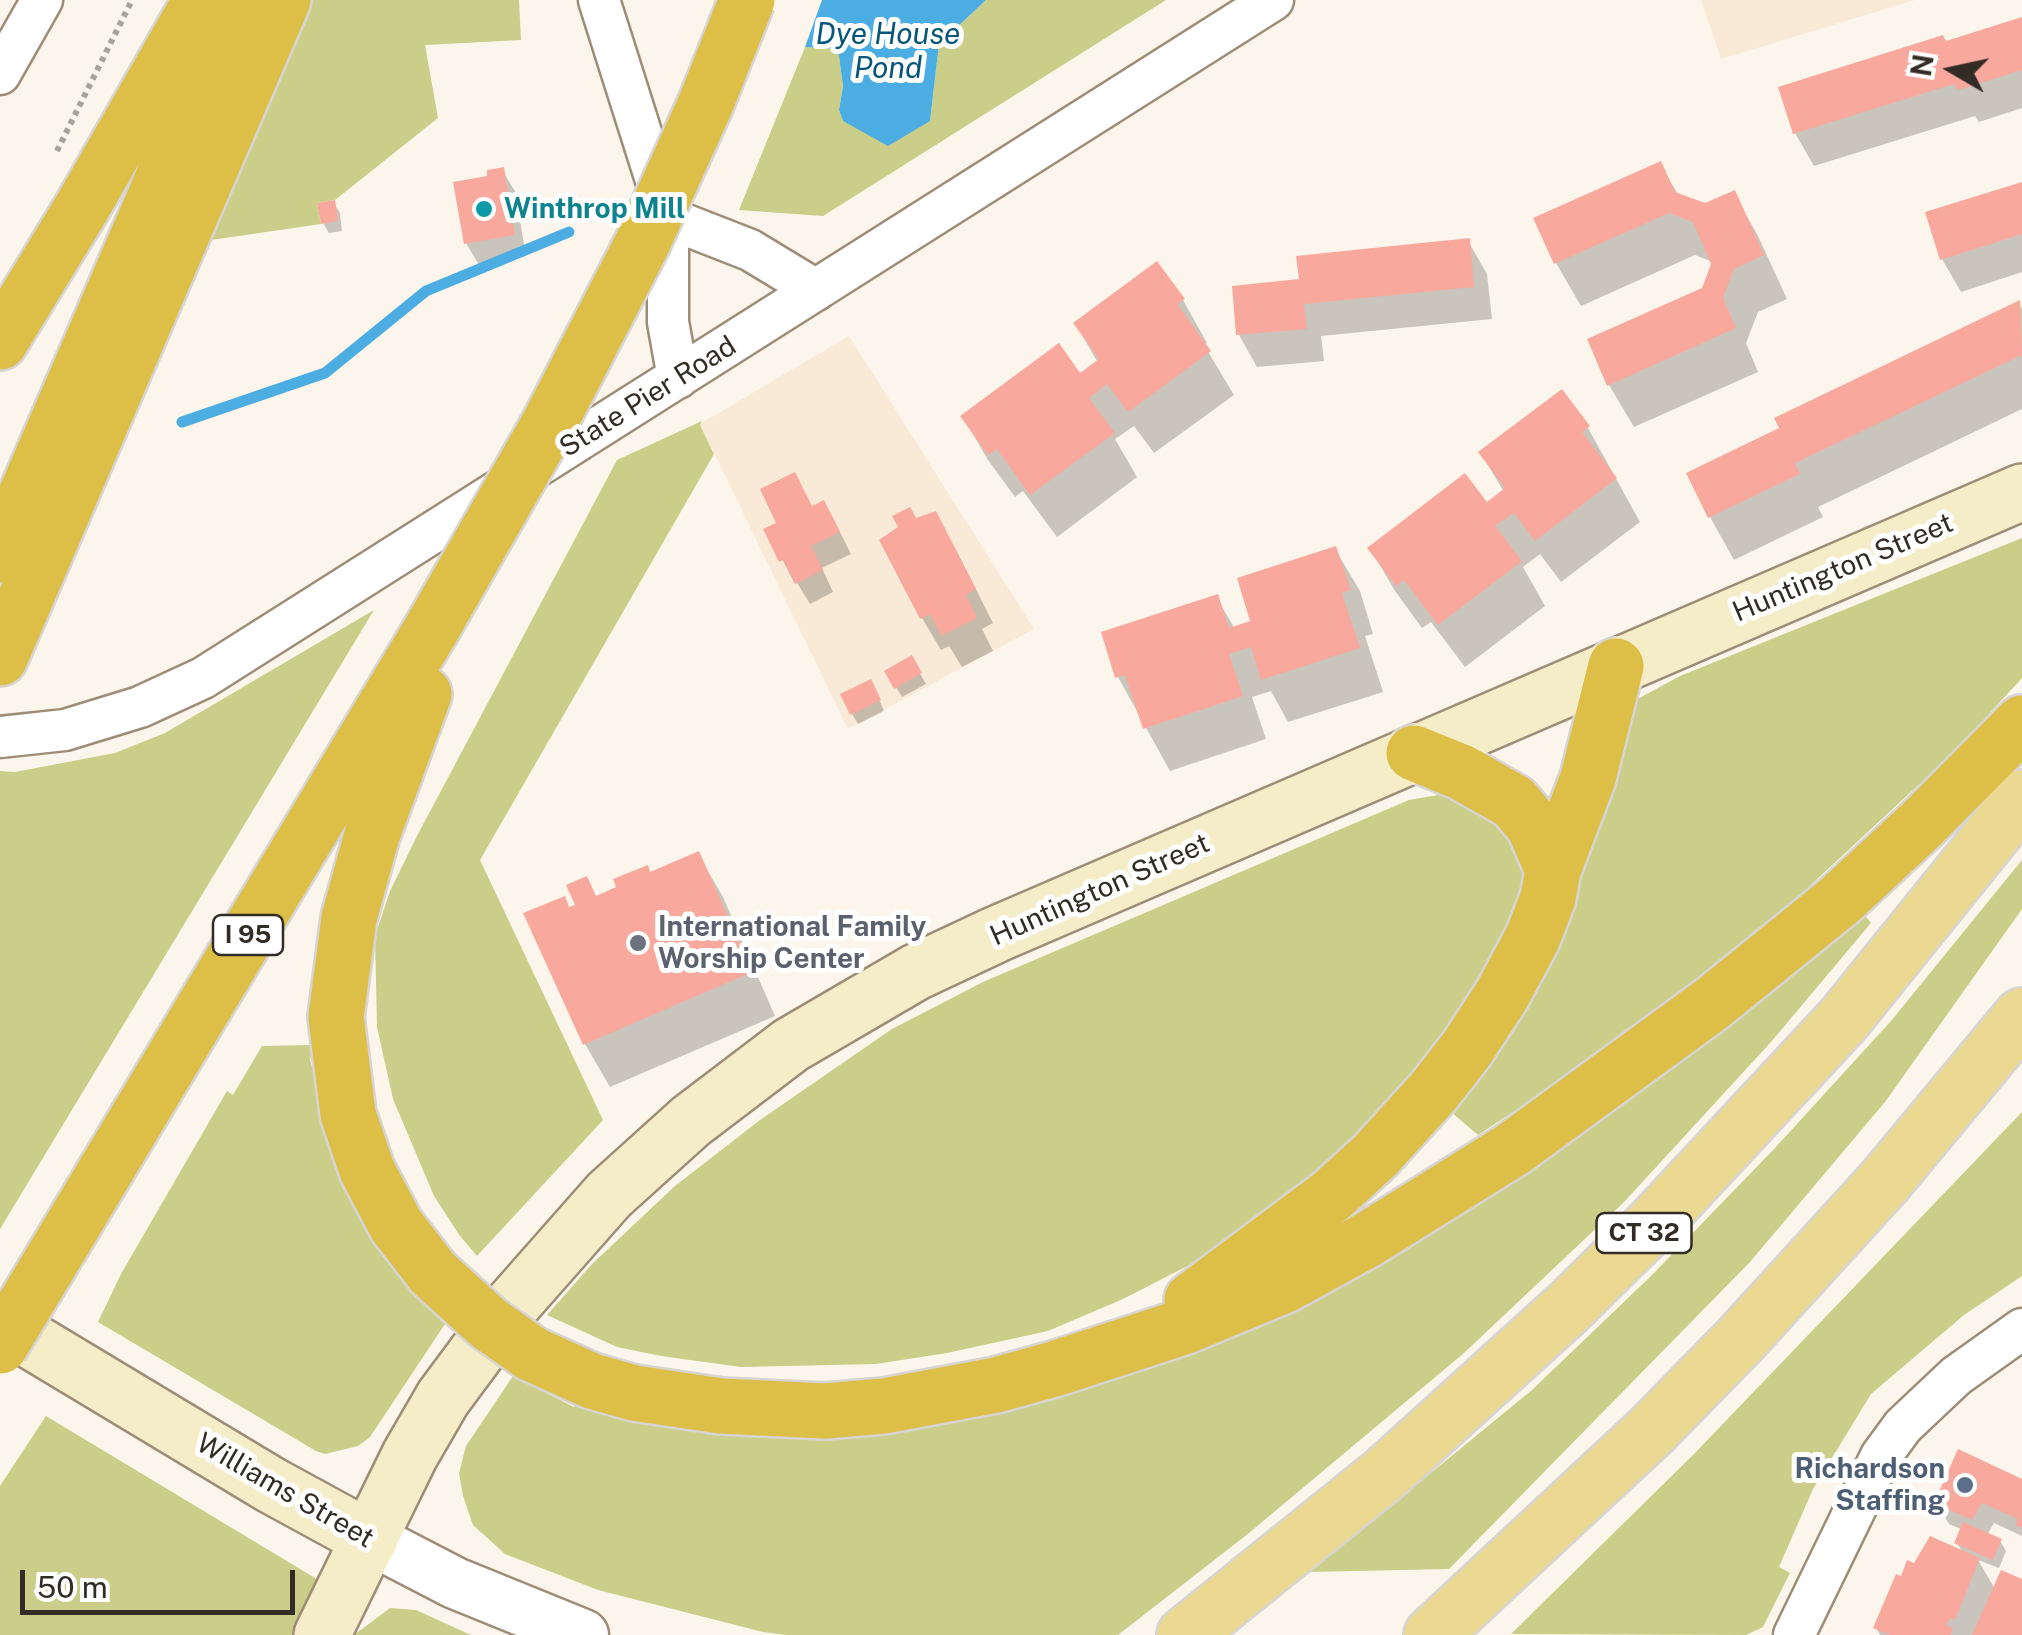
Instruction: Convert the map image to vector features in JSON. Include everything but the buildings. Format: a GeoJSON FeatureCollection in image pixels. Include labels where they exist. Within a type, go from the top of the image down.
{"type":"FeatureCollection","features":[{"type":"Feature","properties":{"kind":"highway"},"geometry":{"type":"LineString","coordinates":[[0,342],[94,188],[201,0]]}},
{"type":"Feature","properties":{"kind":"highway"},"geometry":{"type":"LineString","coordinates":[[0,555],[156,195],[235,0]]}},
{"type":"Feature","properties":{"kind":"highway"},"geometry":{"type":"LineString","coordinates":[[0,658],[282,0]]}},
{"type":"Feature","properties":{"kind":"highway","name":"I 95"},"geometry":{"type":"LineString","coordinates":[[0,1346],[439,634],[662,200],[748,0]]}},
{"type":"Feature","properties":{"kind":"highway"},"geometry":{"type":"LineString","coordinates":[[439,634],[372,835],[349,918],[336,1017],[348,1114],[366,1170],[396,1225],[433,1273],[488,1323],[532,1354],[592,1381],[674,1401],[737,1408],[825,1411],[944,1396],[1011,1381],[1183,1327],[1285,1285],[1453,1188],[1574,1107],[1712,1003],[1840,900],[1923,824],[2022,723]]}},
{"type":"Feature","properties":{"kind":"highway"},"geometry":{"type":"LineString","coordinates":[[1119,1348],[1248,1261],[1331,1196],[1375,1156],[1434,1091],[1502,994],[1534,936],[1553,870],[1588,778],[1616,666]]}},
{"type":"Feature","properties":{"kind":"highway"},"geometry":{"type":"LineString","coordinates":[[1414,753],[1461,772],[1514,802],[1534,826],[1553,870]]}},
{"type":"Feature","properties":{"kind":"main road","name":"Huntington Street"},"geometry":{"type":"LineString","coordinates":[[322,1635],[410,1455],[443,1398],[512,1304],[609,1195],[690,1121],[756,1070],[845,1011],[932,964],[2022,492]]}},
{"type":"Feature","properties":{"kind":"main road","name":"CT 32"},"geometry":{"type":"LineString","coordinates":[[1198,1625],[1386,1473],[1570,1306],[1654,1223],[1843,1020],[2022,798]]}},
{"type":"Feature","properties":{"kind":"main road"},"geometry":{"type":"LineString","coordinates":[[1447,1621],[1640,1443],[1741,1340],[1898,1167],[2022,1016]]}},
{"type":"Feature","properties":{"kind":"main road","name":"Williams Street"},"geometry":{"type":"LineString","coordinates":[[0,1322],[271,1486],[370,1540]]}},
{"type":"Feature","properties":{"kind":"street"},"geometry":{"type":"LineString","coordinates":[[0,74],[42,0]]}},
{"type":"Feature","properties":{"kind":"street"},"geometry":{"type":"LineString","coordinates":[[599,0],[668,218],[666,290],[678,378]]}},
{"type":"Feature","properties":{"kind":"street","name":"State Pier Road"},"geometry":{"type":"LineString","coordinates":[[0,737],[65,730],[140,707],[203,678],[1273,0]]}},
{"type":"Feature","properties":{"kind":"street"},"geometry":{"type":"LineString","coordinates":[[668,218],[750,250],[816,290]]}},
{"type":"Feature","properties":{"kind":"street"},"geometry":{"type":"LineString","coordinates":[[1794,1635],[1882,1456],[1903,1426],[1956,1376],[2022,1330]]}},
{"type":"Feature","properties":{"kind":"street","name":"Williams Street"},"geometry":{"type":"LineString","coordinates":[[370,1540],[485,1596],[583,1635]]}},
{"type":"Feature","properties":{"kind":"path"},"geometry":{"type":"LineString","coordinates":[[49,166],[132,0]]}},
{"type":"Feature","properties":{"kind":"shaded area"},"geometry":{"type":"Polygon","coordinates":[[[1701,0],[1915,0],[1721,59],[1701,0]]]}},
{"type":"Feature","properties":{"kind":"shaded area"},"geometry":{"type":"Polygon","coordinates":[[[849,336],[1034,629],[848,729],[700,424],[849,336]]]}},
{"type":"Feature","properties":{"kind":"green space"},"geometry":{"type":"Polygon","coordinates":[[[310,0],[519,0],[521,40],[425,45],[438,118],[335,200],[317,203],[321,224],[211,240],[310,0]]]}},
{"type":"Feature","properties":{"kind":"green space"},"geometry":{"type":"Polygon","coordinates":[[[986,0],[1166,0],[823,216],[739,210],[805,47],[838,49],[843,86],[839,110],[843,121],[856,127],[930,121],[939,44],[986,0]]]}},
{"type":"Feature","properties":{"kind":"green space"},"geometry":{"type":"Polygon","coordinates":[[[702,421],[700,425],[714,454],[480,860],[603,1120],[477,1256],[434,1196],[393,1099],[377,1027],[375,936],[390,891],[418,834],[617,460],[702,421]]]}},
{"type":"Feature","properties":{"kind":"green space"},"geometry":{"type":"Polygon","coordinates":[[[2022,538],[2022,678],[1954,752],[1800,895],[1651,1015],[1570,1074],[1478,1135],[1444,1106],[1634,701],[1680,676],[2022,538]]]}},
{"type":"Feature","properties":{"kind":"green space"},"geometry":{"type":"Polygon","coordinates":[[[374,610],[0,1229],[0,771],[15,772],[115,753],[165,733],[374,610]]]}},
{"type":"Feature","properties":{"kind":"green space"},"geometry":{"type":"Polygon","coordinates":[[[1455,792],[1487,802],[1527,858],[1526,891],[1478,991],[1357,1141],[1271,1213],[1211,1254],[1123,1299],[1048,1331],[876,1364],[741,1367],[661,1356],[617,1347],[547,1315],[592,1264],[675,1186],[760,1120],[892,1029],[983,982],[1409,800],[1455,792]]]}},
{"type":"Feature","properties":{"kind":"green space"},"geometry":{"type":"Polygon","coordinates":[[[2022,860],[2022,909],[1885,1102],[1750,1262],[1449,1569],[1310,1572],[1532,1390],[1652,1275],[1891,1021],[2022,860]]]}},
{"type":"Feature","properties":{"kind":"green space"},"geometry":{"type":"Polygon","coordinates":[[[1862,912],[1871,923],[1771,1042],[1624,1202],[1464,1353],[1249,1533],[1118,1635],[763,1632],[598,1590],[505,1554],[473,1525],[459,1473],[466,1446],[513,1376],[574,1407],[580,1399],[738,1434],[836,1438],[909,1431],[1021,1407],[1123,1377],[1178,1354],[1862,912]]]}},
{"type":"Feature","properties":{"kind":"green space"},"geometry":{"type":"Polygon","coordinates":[[[313,1045],[310,1060],[340,1160],[418,1296],[445,1324],[370,1437],[358,1446],[325,1454],[98,1322],[121,1274],[227,1091],[233,1095],[262,1046],[313,1045]]]}},
{"type":"Feature","properties":{"kind":"green space"},"geometry":{"type":"Polygon","coordinates":[[[2022,1112],[2022,1276],[1964,1315],[1871,1394],[1813,1489],[1779,1567],[1790,1573],[1763,1627],[1746,1635],[1511,1634],[1694,1454],[2022,1112]]]}},
{"type":"Feature","properties":{"kind":"green space"},"geometry":{"type":"Polygon","coordinates":[[[46,1416],[325,1584],[295,1635],[0,1635],[0,1486],[46,1416]]]}},
{"type":"Feature","properties":{"kind":"green space"},"geometry":{"type":"Polygon","coordinates":[[[390,1608],[416,1610],[471,1635],[354,1635],[390,1608]]]}},
{"type":"Feature","properties":{"kind":"water","name":"Dye House Pond"},"geometry":{"type":"Polygon","coordinates":[[[822,0],[986,0],[939,44],[930,121],[888,146],[843,121],[839,110],[843,86],[838,49],[805,47],[822,0]]]}},
{"type":"Feature","properties":{"kind":"waterway"},"geometry":{"type":"LineString","coordinates":[[182,422],[325,373],[426,291],[569,232]]}},
{"type":"Feature","properties":{"kind":"place","name":"Winthrop Mill"},"geometry":{"type":"Point","coordinates":[484,209]}},
{"type":"Feature","properties":{"kind":"place","name":"International Family Worship Center"},"geometry":{"type":"Point","coordinates":[638,943]}},
{"type":"Feature","properties":{"kind":"place","name":"Richardson Staffing"},"geometry":{"type":"Point","coordinates":[1965,1485]}}]}
